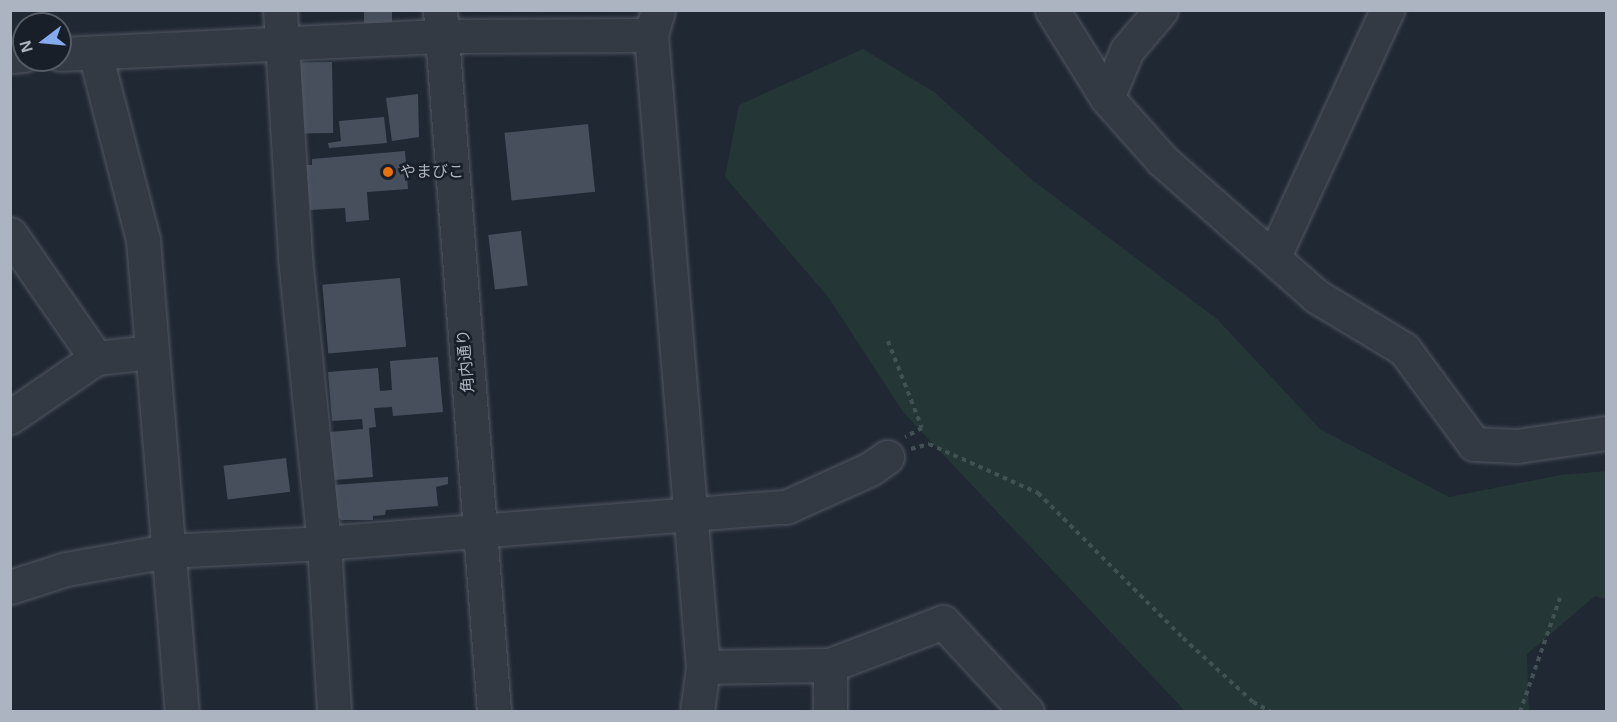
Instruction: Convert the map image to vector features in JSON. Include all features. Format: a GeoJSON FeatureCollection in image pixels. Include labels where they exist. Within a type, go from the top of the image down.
{"type":"FeatureCollection","features":[{"type":"Feature","properties":{"kind":"street"},"geometry":{"type":"LineString","coordinates":[[280,10],[295,258],[324,543],[334,711]]}},
{"type":"Feature","properties":{"kind":"street"},"geometry":{"type":"LineString","coordinates":[[1052,10],[1107,98],[1161,160],[1274,256],[1316,296],[1404,349],[1474,444],[1517,446],[1606,433]]}},
{"type":"Feature","properties":{"kind":"street"},"geometry":{"type":"LineString","coordinates":[[1107,98],[1127,50],[1161,10]]}},
{"type":"Feature","properties":{"kind":"street"},"geometry":{"type":"LineString","coordinates":[[1274,256],[1387,10]]}},
{"type":"Feature","properties":{"kind":"street"},"geometry":{"type":"LineString","coordinates":[[72,54],[281,44],[440,23],[654,23],[703,667],[697,711]]}},
{"type":"Feature","properties":{"kind":"street","name":"角内通り"},"geometry":{"type":"LineString","coordinates":[[440,23],[494,711]]}},
{"type":"Feature","properties":{"kind":"street"},"geometry":{"type":"LineString","coordinates":[[95,53],[143,240],[150,352],[182,711]]}},
{"type":"Feature","properties":{"kind":"street"},"geometry":{"type":"LineString","coordinates":[[10,234],[96,358]]}},
{"type":"Feature","properties":{"kind":"street"},"geometry":{"type":"LineString","coordinates":[[10,417],[96,358],[150,352]]}},
{"type":"Feature","properties":{"kind":"street"},"geometry":{"type":"LineString","coordinates":[[10,587],[66,569],[168,551],[480,532],[786,507],[870,469],[887,457]]}},
{"type":"Feature","properties":{"kind":"street"},"geometry":{"type":"LineString","coordinates":[[703,667],[830,665],[943,622],[1027,711]]}},
{"type":"Feature","properties":{"kind":"street"},"geometry":{"type":"LineString","coordinates":[[830,665],[830,711]]}},
{"type":"Feature","properties":{"kind":"path"},"geometry":{"type":"LineString","coordinates":[[887,457],[897,441],[922,428],[888,341]]}},
{"type":"Feature","properties":{"kind":"path"},"geometry":{"type":"LineString","coordinates":[[887,457],[929,444],[1038,493],[1183,638],[1253,702],[1271,711]]}},
{"type":"Feature","properties":{"kind":"path"},"geometry":{"type":"LineString","coordinates":[[1520,711],[1560,598]]}},
{"type":"Feature","properties":{"kind":"shaded area"},"geometry":{"type":"Polygon","coordinates":[[[863,49],[934,92],[1031,179],[1217,319],[1320,429],[1449,497],[1560,475],[1606,471],[1606,599],[1595,596],[1527,654],[1529,711],[1185,711],[903,412],[829,298],[725,177],[739,105],[863,49]]]}},
{"type":"Feature","properties":{"kind":"building"},"geometry":{"type":"Polygon","coordinates":[[[364,10],[392,10],[392,24],[364,24],[364,10]]]}},
{"type":"Feature","properties":{"kind":"building"},"geometry":{"type":"Polygon","coordinates":[[[332,62],[333,133],[301,134],[300,63],[332,62]]]}},
{"type":"Feature","properties":{"kind":"building"},"geometry":{"type":"Polygon","coordinates":[[[418,94],[419,137],[392,141],[386,98],[418,94]]]}},
{"type":"Feature","properties":{"kind":"building"},"geometry":{"type":"Polygon","coordinates":[[[384,117],[387,143],[329,148],[328,143],[341,141],[339,121],[384,117]]]}},
{"type":"Feature","properties":{"kind":"building"},"geometry":{"type":"Polygon","coordinates":[[[588,124],[595,192],[512,200],[504,133],[588,124]]]}},
{"type":"Feature","properties":{"kind":"building"},"geometry":{"type":"Polygon","coordinates":[[[405,151],[408,189],[367,192],[369,220],[346,222],[345,208],[310,210],[306,165],[312,165],[312,159],[405,151]]]}},
{"type":"Feature","properties":{"kind":"building"},"geometry":{"type":"Polygon","coordinates":[[[521,231],[528,286],[495,290],[488,235],[521,231]]]}},
{"type":"Feature","properties":{"kind":"building"},"geometry":{"type":"Polygon","coordinates":[[[400,278],[406,347],[328,354],[322,285],[400,278]]]}},
{"type":"Feature","properties":{"kind":"building"},"geometry":{"type":"Polygon","coordinates":[[[438,357],[443,412],[393,416],[392,407],[374,408],[376,427],[369,428],[373,477],[334,480],[330,432],[363,429],[362,419],[332,421],[328,372],[378,368],[380,391],[392,390],[390,361],[438,357]]]}},
{"type":"Feature","properties":{"kind":"building"},"geometry":{"type":"Polygon","coordinates":[[[286,458],[290,492],[228,499],[223,466],[286,458]]]}},
{"type":"Feature","properties":{"kind":"building"},"geometry":{"type":"Polygon","coordinates":[[[448,477],[448,484],[436,487],[438,506],[386,510],[385,515],[373,516],[373,520],[341,520],[337,515],[333,485],[448,477]]]}},
{"type":"Feature","properties":{"kind":"place","name":"やまびこ"},"geometry":{"type":"Point","coordinates":[388,172]}}]}
